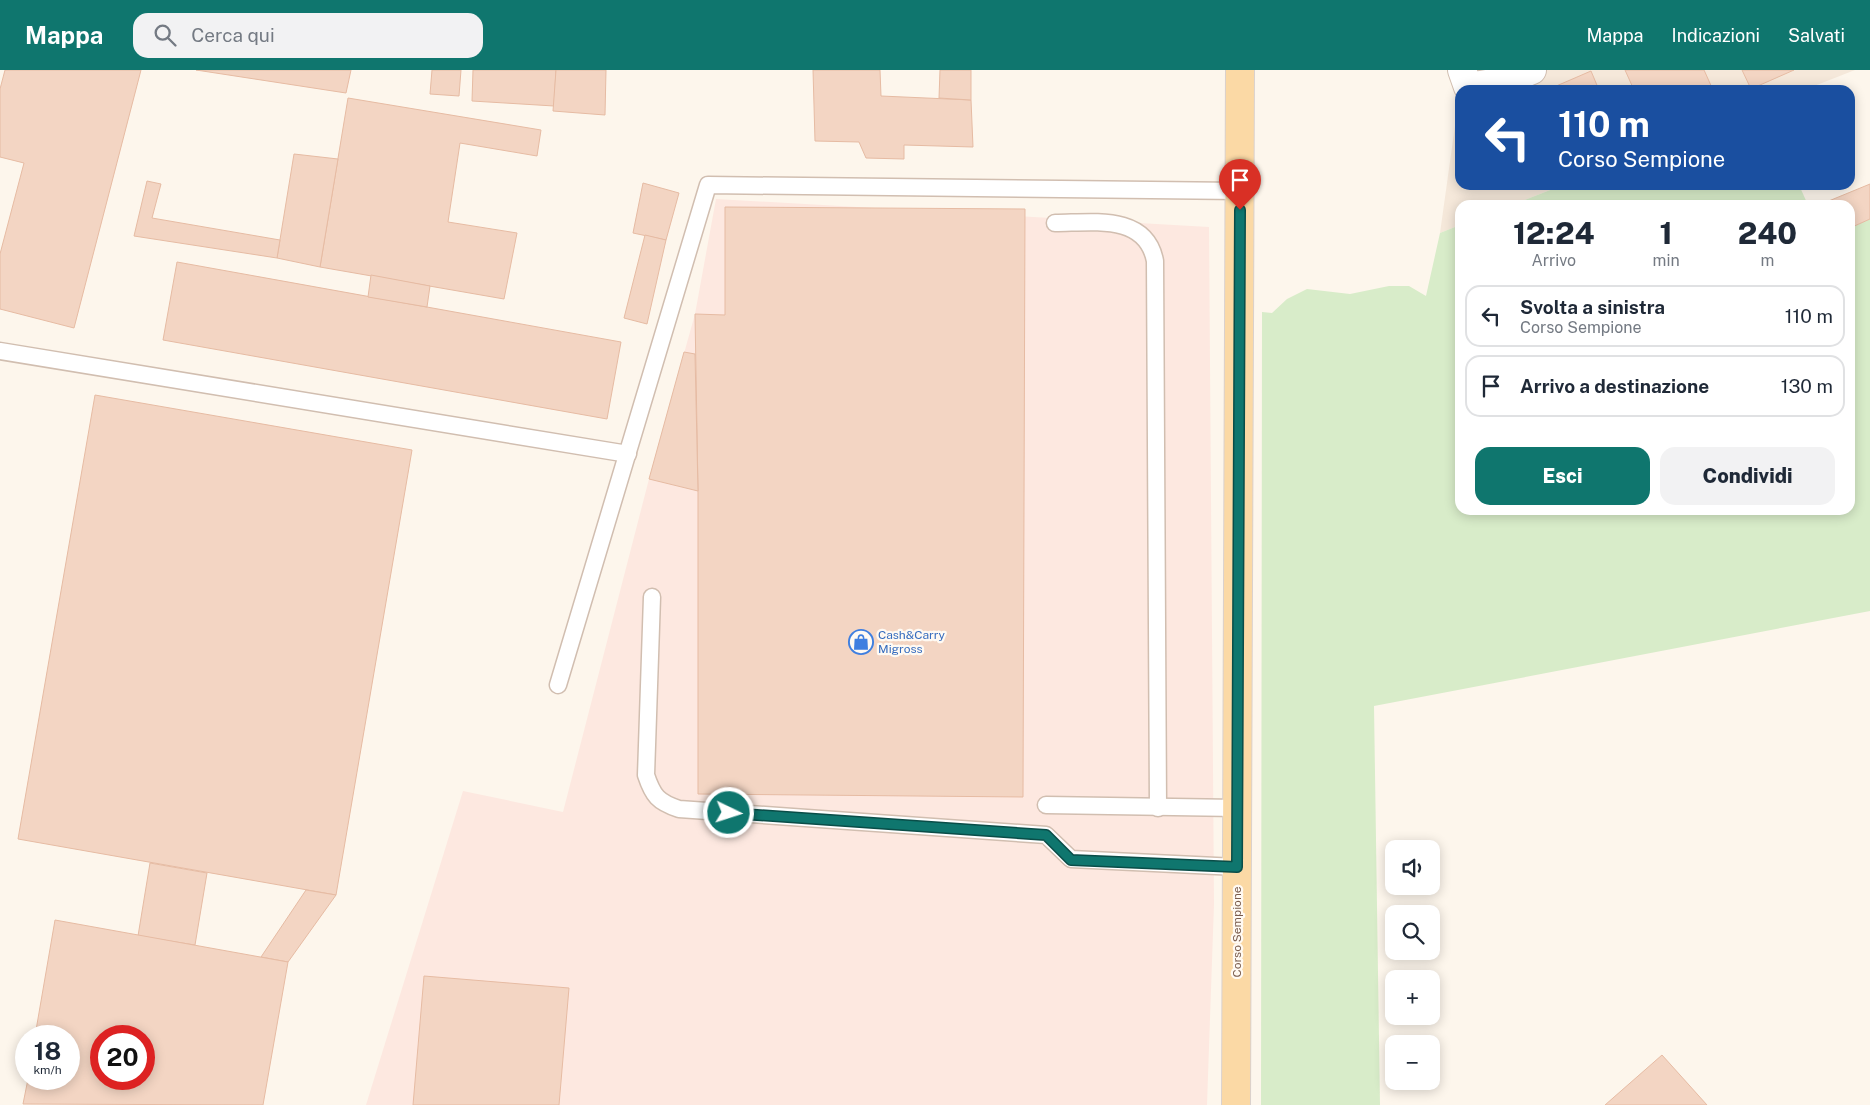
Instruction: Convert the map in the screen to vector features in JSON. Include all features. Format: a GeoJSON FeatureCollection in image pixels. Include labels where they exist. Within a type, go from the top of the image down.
{"type":"FeatureCollection","features":[{"type":"Feature","properties":{"kind":"main road","name":"Corso Sempione"},"geometry":{"type":"LineString","coordinates":[[1236,1105],[1240,70]]}},
{"type":"Feature","properties":{"kind":"street"},"geometry":{"type":"LineString","coordinates":[[1462,70],[1468,85]]}},
{"type":"Feature","properties":{"kind":"street"},"geometry":{"type":"LineString","coordinates":[[1475,85],[1505,81],[1532,70]]}},
{"type":"Feature","properties":{"kind":"lane"},"geometry":{"type":"LineString","coordinates":[[558,685],[708,185],[1240,190]]}},
{"type":"Feature","properties":{"kind":"lane"},"geometry":{"type":"LineString","coordinates":[[1055,223],[1115,224],[1133,228],[1148,241],[1155,261],[1158,808]]}},
{"type":"Feature","properties":{"kind":"lane"},"geometry":{"type":"LineString","coordinates":[[0,351],[628,454]]}},
{"type":"Feature","properties":{"kind":"lane"},"geometry":{"type":"LineString","coordinates":[[652,597],[646,775],[651,791],[665,804],[679,810],[1046,835],[1071,860],[1237,867]]}},
{"type":"Feature","properties":{"kind":"lane"},"geometry":{"type":"LineString","coordinates":[[1046,805],[1237,808]]}},
{"type":"Feature","properties":{"kind":"shaded area"},"geometry":{"type":"Polygon","coordinates":[[[1463,70],[1855,70],[1817,85],[1461,85],[1463,70]]]}},
{"type":"Feature","properties":{"kind":"shaded area"},"geometry":{"type":"Polygon","coordinates":[[[1455,126],[1455,190],[1550,190],[1525,200],[1455,200],[1455,227],[1440,233],[1455,126]]]}},
{"type":"Feature","properties":{"kind":"shaded area"},"geometry":{"type":"Polygon","coordinates":[[[716,199],[1209,227],[1214,904],[1207,1105],[366,1105],[463,791],[563,812],[649,479],[695,314],[716,199]]]}},
{"type":"Feature","properties":{"kind":"green space"},"geometry":{"type":"Polygon","coordinates":[[[1550,190],[1801,190],[1806,200],[1525,200],[1550,190]]]}},
{"type":"Feature","properties":{"kind":"green space"},"geometry":{"type":"Polygon","coordinates":[[[1870,219],[1870,611],[1374,706],[1380,1105],[1261,1105],[1262,312],[1272,313],[1287,299],[1307,289],[1350,294],[1389,286],[1409,286],[1426,296],[1440,233],[1455,227],[1455,515],[1855,515],[1855,226],[1870,219]]]}},
{"type":"Feature","properties":{"kind":"building"},"geometry":{"type":"Polygon","coordinates":[[[5,70],[141,70],[74,328],[0,309],[0,254],[24,163],[0,157],[0,89],[5,70]]]}},
{"type":"Feature","properties":{"kind":"building"},"geometry":{"type":"Polygon","coordinates":[[[196,70],[351,70],[346,93],[196,70]]]}},
{"type":"Feature","properties":{"kind":"building"},"geometry":{"type":"Polygon","coordinates":[[[432,70],[461,70],[459,96],[430,94],[432,70]]]}},
{"type":"Feature","properties":{"kind":"building"},"geometry":{"type":"Polygon","coordinates":[[[473,70],[556,70],[554,106],[472,101],[473,70]]]}},
{"type":"Feature","properties":{"kind":"building"},"geometry":{"type":"Polygon","coordinates":[[[556,70],[606,70],[605,115],[553,111],[556,70]]]}},
{"type":"Feature","properties":{"kind":"building"},"geometry":{"type":"Polygon","coordinates":[[[813,70],[880,70],[881,96],[971,100],[973,147],[904,145],[904,159],[866,158],[859,142],[815,141],[813,70]]]}},
{"type":"Feature","properties":{"kind":"building"},"geometry":{"type":"Polygon","coordinates":[[[940,70],[971,70],[971,100],[939,98],[940,70]]]}},
{"type":"Feature","properties":{"kind":"building"},"geometry":{"type":"Polygon","coordinates":[[[1625,70],[1704,70],[1711,85],[1632,85],[1625,70]]]}},
{"type":"Feature","properties":{"kind":"building"},"geometry":{"type":"Polygon","coordinates":[[[1742,70],[1794,70],[1760,85],[1749,85],[1742,70]]]}},
{"type":"Feature","properties":{"kind":"building"},"geometry":{"type":"Polygon","coordinates":[[[1591,71],[1597,85],[1559,85],[1591,71]]]}},
{"type":"Feature","properties":{"kind":"building"},"geometry":{"type":"Polygon","coordinates":[[[348,98],[541,130],[537,156],[460,143],[448,222],[517,233],[504,299],[320,267],[348,98]]]}},
{"type":"Feature","properties":{"kind":"building"},"geometry":{"type":"Polygon","coordinates":[[[294,154],[338,159],[320,267],[277,258],[294,154]]]}},
{"type":"Feature","properties":{"kind":"building"},"geometry":{"type":"Polygon","coordinates":[[[147,181],[161,184],[152,218],[280,240],[277,258],[134,236],[147,181]]]}},
{"type":"Feature","properties":{"kind":"building"},"geometry":{"type":"Polygon","coordinates":[[[643,183],[679,193],[666,240],[633,233],[643,183]]]}},
{"type":"Feature","properties":{"kind":"building"},"geometry":{"type":"Polygon","coordinates":[[[1870,184],[1870,219],[1855,226],[1855,200],[1831,200],[1870,184]]]}},
{"type":"Feature","properties":{"kind":"building","name":"Cash&Carry Migross"},"geometry":{"type":"Polygon","coordinates":[[[725,207],[1025,209],[1023,797],[698,794],[698,491],[695,314],[725,315],[725,207]]]}},
{"type":"Feature","properties":{"kind":"building"},"geometry":{"type":"Polygon","coordinates":[[[645,235],[666,240],[647,324],[624,318],[645,235]]]}},
{"type":"Feature","properties":{"kind":"building"},"geometry":{"type":"Polygon","coordinates":[[[177,262],[621,342],[607,419],[163,340],[177,262]]]}},
{"type":"Feature","properties":{"kind":"building"},"geometry":{"type":"Polygon","coordinates":[[[371,275],[430,286],[427,307],[368,297],[371,275]]]}},
{"type":"Feature","properties":{"kind":"building"},"geometry":{"type":"Polygon","coordinates":[[[684,352],[695,354],[698,491],[649,479],[684,352]]]}},
{"type":"Feature","properties":{"kind":"building"},"geometry":{"type":"Polygon","coordinates":[[[95,395],[412,450],[336,895],[18,839],[95,395]]]}},
{"type":"Feature","properties":{"kind":"building"},"geometry":{"type":"Polygon","coordinates":[[[150,863],[207,873],[195,945],[138,936],[150,863]]]}},
{"type":"Feature","properties":{"kind":"building"},"geometry":{"type":"Polygon","coordinates":[[[306,890],[336,895],[288,962],[261,957],[306,890]]]}},
{"type":"Feature","properties":{"kind":"building"},"geometry":{"type":"Polygon","coordinates":[[[55,920],[288,962],[263,1105],[23,1104],[26,1090],[80,1090],[80,1025],[37,1025],[55,920]]]}},
{"type":"Feature","properties":{"kind":"building"},"geometry":{"type":"Polygon","coordinates":[[[424,976],[569,988],[559,1105],[413,1105],[424,976]]]}},
{"type":"Feature","properties":{"kind":"building"},"geometry":{"type":"Polygon","coordinates":[[[1662,1055],[1707,1105],[1605,1105],[1662,1055]]]}},
{"type":"Feature","properties":{"kind":"place","name":"Cash&Carry Migross"},"geometry":{"type":"Point","coordinates":[861,642]}},
{"type":"Feature","properties":{"kind":"route"},"geometry":{"type":"LineString","coordinates":[[729,813],[1046,835],[1071,860],[1237,867],[1240,210]]}}]}
